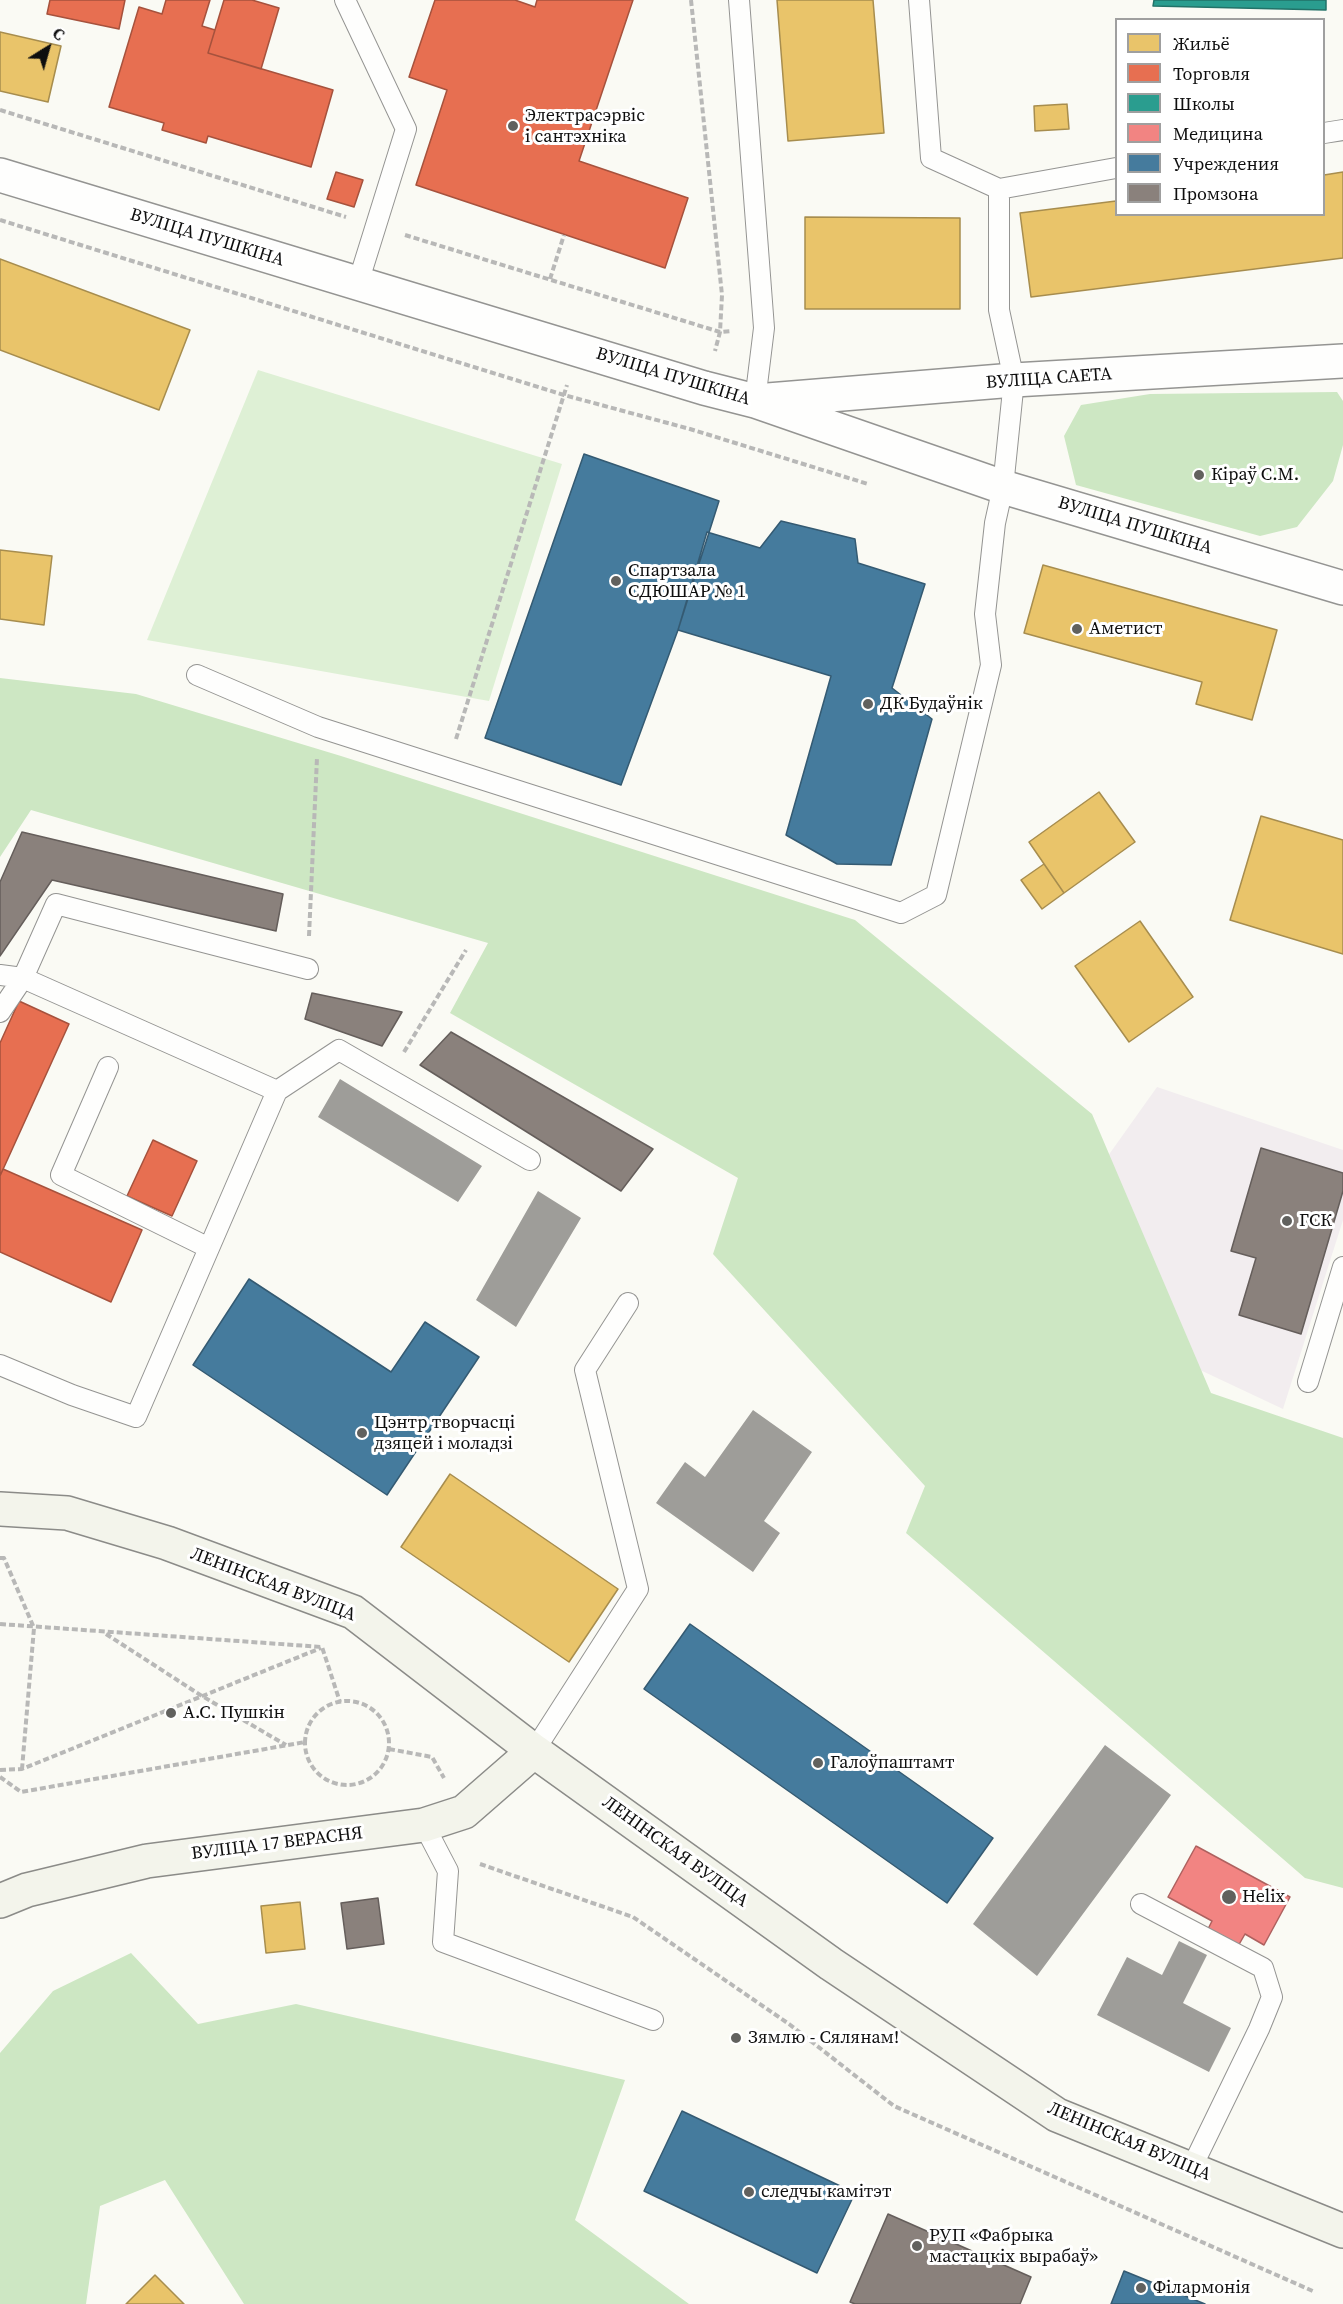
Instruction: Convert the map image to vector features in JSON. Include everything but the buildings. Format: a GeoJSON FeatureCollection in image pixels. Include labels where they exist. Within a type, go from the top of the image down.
{"type":"FeatureCollection","features":[{"type":"Feature","properties":{"kind":"main road","name":"ЛЕНІНСКАЯ ВУЛІЦА"},"geometry":{"type":"LineString","coordinates":[[0,1509],[67,1513],[167,1544],[353,1612],[534,1751],[831,1965],[1058,2115],[1343,2231]]}},
{"type":"Feature","properties":{"kind":"main road","name":"ВУЛІЦА 17 ВЕРАСНЯ"},"geometry":{"type":"LineString","coordinates":[[0,1900],[27,1890],[147,1861],[424,1825],[464,1812],[534,1751]]}},
{"type":"Feature","properties":{"kind":"street","name":"ВУЛІЦА ПУШКІНА"},"geometry":{"type":"LineString","coordinates":[[0,175],[704,388],[754,401],[1003,487],[1343,588]]}},
{"type":"Feature","properties":{"kind":"street","name":"ВУЛІЦА САЕТА"},"geometry":{"type":"LineString","coordinates":[[754,401],[1014,380],[1343,361]]}},
{"type":"Feature","properties":{"kind":"lane"},"geometry":{"type":"LineString","coordinates":[[345,0],[406,129],[358,283]]}},
{"type":"Feature","properties":{"kind":"lane"},"geometry":{"type":"LineString","coordinates":[[739,0],[764,328],[754,401]]}},
{"type":"Feature","properties":{"kind":"lane"},"geometry":{"type":"LineString","coordinates":[[919,0],[931,158],[999,189],[1115,168]]}},
{"type":"Feature","properties":{"kind":"lane"},"geometry":{"type":"LineString","coordinates":[[1325,133],[1343,129]]}},
{"type":"Feature","properties":{"kind":"lane"},"geometry":{"type":"LineString","coordinates":[[196,675],[318,727],[902,913],[936,895],[991,665],[985,614],[995,524],[1003,487],[1014,380],[999,310],[999,189]]}},
{"type":"Feature","properties":{"kind":"lane"},"geometry":{"type":"LineString","coordinates":[[0,1012],[23,978],[56,904],[308,969]]}},
{"type":"Feature","properties":{"kind":"lane"},"geometry":{"type":"LineString","coordinates":[[0,975],[23,978],[277,1091]]}},
{"type":"Feature","properties":{"kind":"lane"},"geometry":{"type":"LineString","coordinates":[[0,1365],[72,1395],[136,1417],[277,1091],[339,1050],[530,1160]]}},
{"type":"Feature","properties":{"kind":"lane"},"geometry":{"type":"LineString","coordinates":[[108,1066],[61,1175],[209,1248]]}},
{"type":"Feature","properties":{"kind":"lane"},"geometry":{"type":"LineString","coordinates":[[1308,1382],[1343,1267]]}},
{"type":"Feature","properties":{"kind":"lane"},"geometry":{"type":"LineString","coordinates":[[534,1751],[638,1589],[585,1370],[628,1304]]}},
{"type":"Feature","properties":{"kind":"lane"},"geometry":{"type":"LineString","coordinates":[[424,1825],[448,1870],[442,1942],[653,2020]]}},
{"type":"Feature","properties":{"kind":"lane"},"geometry":{"type":"LineString","coordinates":[[1141,1904],[1263,1968],[1272,1997],[1259,2029],[1191,2169]]}},
{"type":"Feature","properties":{"kind":"path"},"geometry":{"type":"LineString","coordinates":[[690,429],[720,332],[722,295],[691,0]]}},
{"type":"Feature","properties":{"kind":"path"},"geometry":{"type":"LineString","coordinates":[[0,220],[564,395],[690,429],[871,485]]}},
{"type":"Feature","properties":{"kind":"path"},"geometry":{"type":"LineString","coordinates":[[550,279],[564,235]]}},
{"type":"Feature","properties":{"kind":"path"},"geometry":{"type":"LineString","coordinates":[[447,768],[579,349]]}},
{"type":"Feature","properties":{"kind":"path"},"geometry":{"type":"LineString","coordinates":[[308,969],[318,727]]}},
{"type":"Feature","properties":{"kind":"path"},"geometry":{"type":"LineString","coordinates":[[388,1078],[466,951]]}},
{"type":"Feature","properties":{"kind":"path"},"geometry":{"type":"LineString","coordinates":[[0,1558],[4,1558],[34,1628],[22,1769]]}},
{"type":"Feature","properties":{"kind":"path"},"geometry":{"type":"LineString","coordinates":[[0,1624],[322,1647]]}},
{"type":"Feature","properties":{"kind":"path"},"geometry":{"type":"LineString","coordinates":[[104,1632],[202,1696],[287,1745]]}},
{"type":"Feature","properties":{"kind":"path"},"geometry":{"type":"LineString","coordinates":[[0,1770],[22,1769],[322,1647]]}},
{"type":"Feature","properties":{"kind":"path"},"geometry":{"type":"LineString","coordinates":[[322,1647],[340,1702]]}},
{"type":"Feature","properties":{"kind":"path"},"geometry":{"type":"LineString","coordinates":[[354,1701],[366,1705],[377,1713],[387,1730],[389,1749],[385,1761],[367,1780],[353,1784],[339,1784],[325,1779],[314,1769],[307,1757],[305,1742],[308,1728],[315,1715],[327,1706],[354,1701]]}},
{"type":"Feature","properties":{"kind":"path"},"geometry":{"type":"LineString","coordinates":[[0,1777],[21,1792],[305,1742]]}},
{"type":"Feature","properties":{"kind":"path"},"geometry":{"type":"LineString","coordinates":[[389,1749],[432,1757],[464,1812],[481,1866],[633,1917],[789,2024],[894,2106],[1315,2292]]}},
{"type":"Feature","properties":{"kind":"shaded area"},"geometry":{"type":"Polygon","coordinates":[[[1157,1087],[1343,1150],[1343,1220],[1283,1409],[1113,1329],[1056,1229],[1157,1087]]]}},
{"type":"Feature","properties":{"kind":"green space"},"geometry":{"type":"Polygon","coordinates":[[[258,370],[562,464],[489,701],[147,640],[258,370]]]}},
{"type":"Feature","properties":{"kind":"green space"},"geometry":{"type":"Polygon","coordinates":[[[1337,392],[1343,401],[1343,445],[1333,481],[1297,527],[1260,536],[1076,485],[1064,436],[1081,405],[1150,394],[1337,392]]]}},
{"type":"Feature","properties":{"kind":"green space"},"geometry":{"type":"Polygon","coordinates":[[[0,678],[136,694],[341,756],[855,920],[1092,1114],[1211,1393],[1343,1438],[1343,1888],[1305,1878],[906,1533],[925,1486],[713,1254],[738,1178],[450,1013],[488,943],[31,810],[0,857],[0,678]]]}},
{"type":"Feature","properties":{"kind":"green space"},"geometry":{"type":"Polygon","coordinates":[[[131,1953],[198,2024],[296,2004],[625,2080],[575,2220],[689,2304],[244,2304],[165,2180],[100,2206],[86,2304],[0,2304],[0,2053],[53,1991],[131,1953]]]}},
{"type":"Feature","properties":{"kind":"place","name":"Электрасэрвіс і сантэхніка"},"geometry":{"type":"Point","coordinates":[513,126]}},
{"type":"Feature","properties":{"kind":"place","name":"Кіраў С.М."},"geometry":{"type":"Point","coordinates":[1199,475]}},
{"type":"Feature","properties":{"kind":"place","name":"Спартзала СДЮШАР № 1"},"geometry":{"type":"Point","coordinates":[616,581]}},
{"type":"Feature","properties":{"kind":"place","name":"Аметист"},"geometry":{"type":"Point","coordinates":[1077,629]}},
{"type":"Feature","properties":{"kind":"place","name":"ДК Будаўнік"},"geometry":{"type":"Point","coordinates":[868,704]}},
{"type":"Feature","properties":{"kind":"place","name":"ГСК"},"geometry":{"type":"Point","coordinates":[1287,1221]}},
{"type":"Feature","properties":{"kind":"place","name":"Цэнтр творчасці дзяцей і моладзі"},"geometry":{"type":"Point","coordinates":[362,1433]}},
{"type":"Feature","properties":{"kind":"place","name":"А.С. Пушкін"},"geometry":{"type":"Point","coordinates":[171,1713]}},
{"type":"Feature","properties":{"kind":"place","name":"Галоўпаштамт"},"geometry":{"type":"Point","coordinates":[818,1763]}},
{"type":"Feature","properties":{"kind":"place","name":"Helix"},"geometry":{"type":"Point","coordinates":[1229,1897]}},
{"type":"Feature","properties":{"kind":"place","name":"Зямлю - Сялянам!"},"geometry":{"type":"Point","coordinates":[736,2038]}},
{"type":"Feature","properties":{"kind":"place","name":"следчы камітэт"},"geometry":{"type":"Point","coordinates":[749,2192]}},
{"type":"Feature","properties":{"kind":"place","name":"РУП «Фабрыка мастацкіх вырабаў»"},"geometry":{"type":"Point","coordinates":[917,2246]}},
{"type":"Feature","properties":{"kind":"place","name":"Філармонія"},"geometry":{"type":"Point","coordinates":[1141,2288]}}]}
